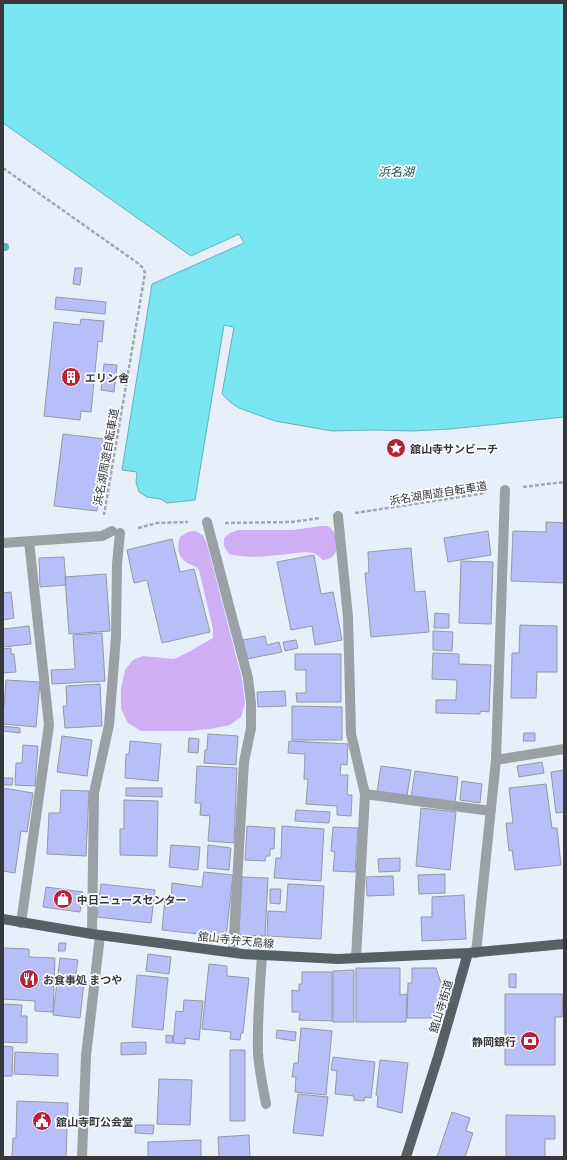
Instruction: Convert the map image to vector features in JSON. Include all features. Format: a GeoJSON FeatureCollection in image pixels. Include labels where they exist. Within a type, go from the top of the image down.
{"type":"FeatureCollection","features":[{"type":"Feature","properties":{"kind":"main road","name":"舘山寺弁天島線"},"geometry":{"type":"LineString","coordinates":[[3,919],[20,923],[96,934],[262,955],[338,959],[472,953]]}},
{"type":"Feature","properties":{"kind":"main road"},"geometry":{"type":"LineString","coordinates":[[472,953],[564,944]]}},
{"type":"Feature","properties":{"kind":"main road","name":"舘山寺街道"},"geometry":{"type":"LineString","coordinates":[[406,1157],[472,953]]}},
{"type":"Feature","properties":{"kind":"street"},"geometry":{"type":"LineString","coordinates":[[472,953],[491,811],[496,760],[505,490]]}},
{"type":"Feature","properties":{"kind":"street"},"geometry":{"type":"LineString","coordinates":[[338,516],[348,617],[351,734],[365,794],[356,958]]}},
{"type":"Feature","properties":{"kind":"street"},"geometry":{"type":"LineString","coordinates":[[207,522],[248,678],[251,703],[251,728],[244,762],[233,952]]}},
{"type":"Feature","properties":{"kind":"street"},"geometry":{"type":"LineString","coordinates":[[3,543],[102,536],[116,532],[116,637],[109,724],[94,793],[96,934],[86,1056],[82,1157]]}},
{"type":"Feature","properties":{"kind":"street"},"geometry":{"type":"LineString","coordinates":[[20,923],[49,725],[29,541]]}},
{"type":"Feature","properties":{"kind":"street"},"geometry":{"type":"LineString","coordinates":[[496,760],[564,749]]}},
{"type":"Feature","properties":{"kind":"street"},"geometry":{"type":"LineString","coordinates":[[365,794],[491,811]]}},
{"type":"Feature","properties":{"kind":"street"},"geometry":{"type":"LineString","coordinates":[[262,955],[258,1054],[266,1104]]}},
{"type":"Feature","properties":{"kind":"path","name":"浜名湖周遊自転車道"},"geometry":{"type":"LineString","coordinates":[[3,168],[139,264],[145,273],[103,518],[106,526],[116,532],[157,523],[292,522],[564,482]]}},
{"type":"Feature","properties":{"kind":"shaded area"},"geometry":{"type":"Polygon","coordinates":[[[327,526],[331,529],[336,539],[336,550],[334,555],[329,559],[322,560],[316,554],[307,552],[251,557],[236,556],[229,554],[224,546],[224,538],[230,533],[238,530],[293,530],[327,526]]]}},
{"type":"Feature","properties":{"kind":"shaded area"},"geometry":{"type":"Polygon","coordinates":[[[195,531],[203,535],[207,544],[242,679],[245,703],[241,717],[230,725],[189,731],[141,731],[128,723],[121,709],[121,689],[125,670],[133,660],[143,656],[174,659],[213,638],[213,629],[199,570],[182,559],[178,548],[180,537],[188,532],[195,531]]]}},
{"type":"Feature","properties":{"kind":"water","name":"浜名湖"},"geometry":{"type":"Polygon","coordinates":[[[3,3],[564,3],[564,417],[450,429],[412,431],[332,431],[275,421],[239,408],[222,394],[234,327],[224,325],[195,500],[167,503],[161,499],[147,497],[139,492],[136,482],[137,472],[122,470],[152,284],[244,243],[239,234],[191,256],[3,123],[3,3]]]}},
{"type":"Feature","properties":{"kind":"building"},"geometry":{"type":"Polygon","coordinates":[[[75,268],[82,268],[80,285],[73,284],[75,268]]]}},
{"type":"Feature","properties":{"kind":"building"},"geometry":{"type":"Polygon","coordinates":[[[56,297],[106,302],[105,314],[55,309],[56,297]]]}},
{"type":"Feature","properties":{"kind":"building","name":"エリン舎"},"geometry":{"type":"Polygon","coordinates":[[[81,319],[104,321],[102,342],[98,341],[91,412],[81,411],[80,420],[44,416],[54,322],[80,325],[81,319]]]}},
{"type":"Feature","properties":{"kind":"building"},"geometry":{"type":"Polygon","coordinates":[[[104,364],[117,365],[114,392],[101,390],[104,364]]]}},
{"type":"Feature","properties":{"kind":"building"},"geometry":{"type":"Polygon","coordinates":[[[63,434],[105,439],[97,511],[54,506],[63,434]]]}},
{"type":"Feature","properties":{"kind":"building"},"geometry":{"type":"Polygon","coordinates":[[[546,522],[564,523],[564,583],[511,581],[513,531],[546,532],[546,522]]]}},
{"type":"Feature","properties":{"kind":"building"},"geometry":{"type":"Polygon","coordinates":[[[488,531],[491,555],[448,562],[444,538],[488,531]]]}},
{"type":"Feature","properties":{"kind":"building"},"geometry":{"type":"Polygon","coordinates":[[[172,539],[180,572],[194,569],[210,632],[162,643],[147,580],[134,583],[127,550],[172,539]]]}},
{"type":"Feature","properties":{"kind":"building"},"geometry":{"type":"Polygon","coordinates":[[[411,548],[415,592],[425,591],[429,632],[371,637],[365,573],[369,573],[368,552],[411,548]]]}},
{"type":"Feature","properties":{"kind":"building"},"geometry":{"type":"Polygon","coordinates":[[[314,555],[321,594],[333,592],[342,640],[315,645],[312,626],[291,630],[277,562],[314,555]]]}},
{"type":"Feature","properties":{"kind":"building"},"geometry":{"type":"Polygon","coordinates":[[[64,557],[66,585],[40,587],[39,558],[64,557]]]}},
{"type":"Feature","properties":{"kind":"building"},"geometry":{"type":"Polygon","coordinates":[[[461,561],[493,562],[491,624],[459,623],[461,561]]]}},
{"type":"Feature","properties":{"kind":"building"},"geometry":{"type":"Polygon","coordinates":[[[106,574],[110,631],[69,634],[65,577],[106,574]]]}},
{"type":"Feature","properties":{"kind":"building"},"geometry":{"type":"Polygon","coordinates":[[[11,592],[14,618],[3,620],[3,593],[11,592]]]}},
{"type":"Feature","properties":{"kind":"building"},"geometry":{"type":"Polygon","coordinates":[[[435,613],[449,614],[449,628],[434,628],[435,613]]]}},
{"type":"Feature","properties":{"kind":"building"},"geometry":{"type":"Polygon","coordinates":[[[520,625],[557,626],[557,672],[537,672],[536,698],[511,698],[512,653],[519,653],[520,625]]]}},
{"type":"Feature","properties":{"kind":"building"},"geometry":{"type":"Polygon","coordinates":[[[29,626],[31,644],[3,647],[3,629],[29,626]]]}},
{"type":"Feature","properties":{"kind":"building"},"geometry":{"type":"Polygon","coordinates":[[[433,631],[453,632],[452,651],[433,650],[433,631]]]}},
{"type":"Feature","properties":{"kind":"building"},"geometry":{"type":"Polygon","coordinates":[[[102,633],[105,681],[52,684],[51,670],[75,669],[73,635],[102,633]]]}},
{"type":"Feature","properties":{"kind":"building"},"geometry":{"type":"Polygon","coordinates":[[[265,636],[267,645],[279,642],[282,652],[247,659],[243,640],[265,636]]]}},
{"type":"Feature","properties":{"kind":"building"},"geometry":{"type":"Polygon","coordinates":[[[296,640],[298,648],[285,651],[283,642],[296,640]]]}},
{"type":"Feature","properties":{"kind":"building"},"geometry":{"type":"Polygon","coordinates":[[[11,648],[11,654],[14,654],[16,672],[3,673],[3,649],[11,648]]]}},
{"type":"Feature","properties":{"kind":"building"},"geometry":{"type":"Polygon","coordinates":[[[433,653],[459,654],[459,664],[491,665],[489,712],[480,711],[480,714],[436,713],[436,700],[456,700],[457,680],[432,679],[433,653]]]}},
{"type":"Feature","properties":{"kind":"building"},"geometry":{"type":"Polygon","coordinates":[[[295,654],[341,654],[341,702],[297,702],[296,693],[306,693],[306,670],[295,670],[295,654]]]}},
{"type":"Feature","properties":{"kind":"building"},"geometry":{"type":"Polygon","coordinates":[[[6,680],[40,682],[36,727],[3,724],[3,706],[6,680]]]}},
{"type":"Feature","properties":{"kind":"building"},"geometry":{"type":"Polygon","coordinates":[[[100,684],[102,726],[65,728],[63,706],[67,706],[66,686],[100,684]]]}},
{"type":"Feature","properties":{"kind":"building"},"geometry":{"type":"Polygon","coordinates":[[[285,691],[286,706],[258,707],[257,692],[285,691]]]}},
{"type":"Feature","properties":{"kind":"building"},"geometry":{"type":"Polygon","coordinates":[[[292,706],[342,707],[342,740],[292,740],[292,706]]]}},
{"type":"Feature","properties":{"kind":"building"},"geometry":{"type":"Polygon","coordinates":[[[3,726],[20,728],[20,733],[3,731],[3,726]]]}},
{"type":"Feature","properties":{"kind":"building"},"geometry":{"type":"Polygon","coordinates":[[[524,733],[535,733],[535,741],[523,741],[524,733]]]}},
{"type":"Feature","properties":{"kind":"building"},"geometry":{"type":"Polygon","coordinates":[[[208,734],[238,736],[236,765],[204,763],[208,734]]]}},
{"type":"Feature","properties":{"kind":"building"},"geometry":{"type":"Polygon","coordinates":[[[62,736],[92,740],[87,776],[57,772],[62,736]]]}},
{"type":"Feature","properties":{"kind":"building"},"geometry":{"type":"Polygon","coordinates":[[[189,738],[199,739],[198,753],[188,752],[189,738]]]}},
{"type":"Feature","properties":{"kind":"building"},"geometry":{"type":"Polygon","coordinates":[[[130,741],[161,744],[158,781],[125,778],[126,754],[129,754],[130,741]]]}},
{"type":"Feature","properties":{"kind":"building"},"geometry":{"type":"Polygon","coordinates":[[[289,741],[348,744],[347,765],[341,764],[340,775],[348,775],[347,795],[352,795],[351,816],[337,815],[337,806],[306,804],[308,779],[304,779],[305,754],[288,753],[289,741]]]}},
{"type":"Feature","properties":{"kind":"building"},"geometry":{"type":"Polygon","coordinates":[[[23,745],[38,746],[35,786],[15,785],[16,763],[22,763],[23,745]]]}},
{"type":"Feature","properties":{"kind":"building"},"geometry":{"type":"Polygon","coordinates":[[[542,762],[544,773],[519,777],[517,766],[542,762]]]}},
{"type":"Feature","properties":{"kind":"building"},"geometry":{"type":"Polygon","coordinates":[[[197,766],[237,768],[234,843],[208,841],[210,816],[200,815],[201,803],[195,803],[197,766]]]}},
{"type":"Feature","properties":{"kind":"building"},"geometry":{"type":"Polygon","coordinates":[[[381,766],[411,770],[407,796],[377,792],[381,766]]]}},
{"type":"Feature","properties":{"kind":"building"},"geometry":{"type":"Polygon","coordinates":[[[564,770],[564,812],[556,813],[551,772],[564,770]]]}},
{"type":"Feature","properties":{"kind":"building"},"geometry":{"type":"Polygon","coordinates":[[[415,771],[458,777],[455,803],[411,797],[415,771]]]}},
{"type":"Feature","properties":{"kind":"building"},"geometry":{"type":"Polygon","coordinates":[[[3,778],[13,778],[12,785],[3,785],[3,778]]]}},
{"type":"Feature","properties":{"kind":"building"},"geometry":{"type":"Polygon","coordinates":[[[462,781],[482,784],[480,803],[460,800],[462,781]]]}},
{"type":"Feature","properties":{"kind":"building"},"geometry":{"type":"Polygon","coordinates":[[[546,784],[552,828],[557,828],[561,865],[515,870],[512,850],[509,851],[506,823],[513,823],[509,788],[546,784]]]}},
{"type":"Feature","properties":{"kind":"building"},"geometry":{"type":"Polygon","coordinates":[[[3,788],[33,793],[27,832],[21,831],[15,873],[3,871],[3,788]]]}},
{"type":"Feature","properties":{"kind":"building"},"geometry":{"type":"Polygon","coordinates":[[[126,788],[162,788],[162,797],[126,796],[126,788]]]}},
{"type":"Feature","properties":{"kind":"building"},"geometry":{"type":"Polygon","coordinates":[[[61,790],[89,791],[86,856],[47,854],[49,813],[60,813],[61,790]]]}},
{"type":"Feature","properties":{"kind":"building"},"geometry":{"type":"Polygon","coordinates":[[[124,800],[158,801],[157,856],[120,855],[120,829],[124,829],[124,800]]]}},
{"type":"Feature","properties":{"kind":"building"},"geometry":{"type":"Polygon","coordinates":[[[421,808],[456,812],[450,870],[416,866],[421,808]]]}},
{"type":"Feature","properties":{"kind":"building"},"geometry":{"type":"Polygon","coordinates":[[[296,810],[330,812],[329,823],[295,821],[296,810]]]}},
{"type":"Feature","properties":{"kind":"building"},"geometry":{"type":"Polygon","coordinates":[[[247,826],[275,828],[274,849],[270,849],[270,856],[266,856],[265,861],[245,860],[247,826]]]}},
{"type":"Feature","properties":{"kind":"building"},"geometry":{"type":"Polygon","coordinates":[[[282,826],[324,829],[321,881],[274,878],[276,858],[281,858],[282,826]]]}},
{"type":"Feature","properties":{"kind":"building"},"geometry":{"type":"Polygon","coordinates":[[[333,827],[358,828],[355,872],[333,871],[335,852],[331,851],[333,827]]]}},
{"type":"Feature","properties":{"kind":"building"},"geometry":{"type":"Polygon","coordinates":[[[171,845],[200,847],[198,870],[169,867],[171,845]]]}},
{"type":"Feature","properties":{"kind":"building"},"geometry":{"type":"Polygon","coordinates":[[[208,845],[231,848],[229,870],[207,868],[208,845]]]}},
{"type":"Feature","properties":{"kind":"building"},"geometry":{"type":"Polygon","coordinates":[[[400,858],[400,871],[379,872],[378,859],[400,858]]]}},
{"type":"Feature","properties":{"kind":"building"},"geometry":{"type":"Polygon","coordinates":[[[204,872],[233,875],[226,937],[162,930],[165,898],[171,899],[172,883],[202,887],[204,872]]]}},
{"type":"Feature","properties":{"kind":"building"},"geometry":{"type":"Polygon","coordinates":[[[445,874],[445,893],[419,894],[418,875],[445,874]]]}},
{"type":"Feature","properties":{"kind":"building"},"geometry":{"type":"Polygon","coordinates":[[[393,876],[394,895],[367,896],[366,877],[393,876]]]}},
{"type":"Feature","properties":{"kind":"building"},"geometry":{"type":"Polygon","coordinates":[[[242,877],[268,878],[265,936],[239,935],[242,877]]]}},
{"type":"Feature","properties":{"kind":"building"},"geometry":{"type":"Polygon","coordinates":[[[101,884],[155,890],[151,923],[97,917],[101,884]]]}},
{"type":"Feature","properties":{"kind":"building"},"geometry":{"type":"Polygon","coordinates":[[[288,884],[324,886],[321,939],[267,936],[268,911],[286,912],[288,884]]]}},
{"type":"Feature","properties":{"kind":"building","name":"中日ニュースセンター"},"geometry":{"type":"Polygon","coordinates":[[[46,887],[83,892],[80,912],[43,907],[46,887]]]}},
{"type":"Feature","properties":{"kind":"building"},"geometry":{"type":"Polygon","coordinates":[[[270,889],[281,889],[280,904],[270,903],[270,889]]]}},
{"type":"Feature","properties":{"kind":"building"},"geometry":{"type":"Polygon","coordinates":[[[464,895],[466,939],[422,941],[421,917],[432,917],[432,897],[464,895]]]}},
{"type":"Feature","properties":{"kind":"building"},"geometry":{"type":"Polygon","coordinates":[[[59,943],[66,943],[65,951],[58,951],[59,943]]]}},
{"type":"Feature","properties":{"kind":"building","name":"お食事処 まつや"},"geometry":{"type":"Polygon","coordinates":[[[3,948],[29,949],[29,957],[55,958],[53,1012],[35,1011],[35,1001],[3,999],[3,948]]]}},
{"type":"Feature","properties":{"kind":"building"},"geometry":{"type":"Polygon","coordinates":[[[148,954],[171,957],[169,974],[146,971],[148,954]]]}},
{"type":"Feature","properties":{"kind":"building"},"geometry":{"type":"Polygon","coordinates":[[[60,958],[78,960],[75,981],[84,982],[80,1018],[53,1015],[60,958]]]}},
{"type":"Feature","properties":{"kind":"building"},"geometry":{"type":"Polygon","coordinates":[[[209,964],[227,966],[227,976],[249,978],[243,1033],[241,1033],[240,1040],[230,1039],[231,1032],[202,1029],[209,964]]]}},
{"type":"Feature","properties":{"kind":"building"},"geometry":{"type":"Polygon","coordinates":[[[356,968],[400,968],[400,995],[407,994],[406,1022],[356,1022],[356,968]]]}},
{"type":"Feature","properties":{"kind":"building"},"geometry":{"type":"Polygon","coordinates":[[[412,968],[436,968],[442,986],[432,1018],[407,1018],[408,983],[412,983],[412,968]]]}},
{"type":"Feature","properties":{"kind":"building"},"geometry":{"type":"Polygon","coordinates":[[[354,970],[354,1022],[333,1022],[333,971],[354,970]]]}},
{"type":"Feature","properties":{"kind":"building"},"geometry":{"type":"Polygon","coordinates":[[[302,972],[332,972],[332,1021],[299,1020],[300,1012],[292,1012],[292,990],[299,991],[299,984],[302,984],[302,972]]]}},
{"type":"Feature","properties":{"kind":"building"},"geometry":{"type":"Polygon","coordinates":[[[509,974],[516,974],[516,988],[509,987],[509,974]]]}},
{"type":"Feature","properties":{"kind":"building"},"geometry":{"type":"Polygon","coordinates":[[[137,975],[168,978],[163,1030],[132,1027],[137,975]]]}},
{"type":"Feature","properties":{"kind":"building","name":"静岡銀行"},"geometry":{"type":"Polygon","coordinates":[[[505,994],[563,994],[562,1017],[555,1017],[555,1065],[505,1065],[505,994]]]}},
{"type":"Feature","properties":{"kind":"building"},"geometry":{"type":"Polygon","coordinates":[[[184,1000],[203,1001],[199,1040],[185,1038],[185,1044],[173,1043],[176,1011],[183,1012],[184,1000]]]}},
{"type":"Feature","properties":{"kind":"building"},"geometry":{"type":"Polygon","coordinates":[[[3,1004],[22,1005],[21,1016],[27,1016],[27,1043],[3,1042],[3,1004]]]}},
{"type":"Feature","properties":{"kind":"building"},"geometry":{"type":"Polygon","coordinates":[[[301,1028],[332,1031],[326,1095],[295,1092],[296,1077],[292,1077],[294,1063],[298,1063],[301,1028]]]}},
{"type":"Feature","properties":{"kind":"building"},"geometry":{"type":"Polygon","coordinates":[[[277,1030],[296,1032],[295,1041],[276,1038],[277,1030]]]}},
{"type":"Feature","properties":{"kind":"building"},"geometry":{"type":"Polygon","coordinates":[[[166,1035],[173,1036],[172,1043],[166,1043],[166,1035]]]}},
{"type":"Feature","properties":{"kind":"building"},"geometry":{"type":"Polygon","coordinates":[[[146,1042],[146,1054],[121,1055],[121,1043],[146,1042]]]}},
{"type":"Feature","properties":{"kind":"building"},"geometry":{"type":"Polygon","coordinates":[[[3,1046],[13,1047],[12,1076],[3,1076],[3,1046]]]}},
{"type":"Feature","properties":{"kind":"building"},"geometry":{"type":"Polygon","coordinates":[[[230,1050],[245,1050],[245,1121],[230,1121],[230,1050]]]}},
{"type":"Feature","properties":{"kind":"building"},"geometry":{"type":"Polygon","coordinates":[[[15,1052],[58,1054],[58,1076],[14,1074],[15,1052]]]}},
{"type":"Feature","properties":{"kind":"building"},"geometry":{"type":"Polygon","coordinates":[[[333,1057],[375,1062],[371,1098],[365,1097],[364,1101],[354,1100],[354,1096],[335,1094],[337,1071],[331,1070],[333,1057]]]}},
{"type":"Feature","properties":{"kind":"building"},"geometry":{"type":"Polygon","coordinates":[[[380,1060],[408,1063],[402,1113],[377,1107],[378,1096],[376,1095],[380,1060]]]}},
{"type":"Feature","properties":{"kind":"building"},"geometry":{"type":"Polygon","coordinates":[[[159,1079],[192,1080],[190,1125],[157,1124],[159,1079]]]}},
{"type":"Feature","properties":{"kind":"building"},"geometry":{"type":"Polygon","coordinates":[[[298,1094],[328,1097],[323,1136],[293,1133],[298,1094]]]}},
{"type":"Feature","properties":{"kind":"building","name":"舘山寺町公会堂"},"geometry":{"type":"Polygon","coordinates":[[[17,1101],[68,1103],[66,1157],[12,1157],[13,1138],[16,1138],[17,1101]]]}},
{"type":"Feature","properties":{"kind":"building"},"geometry":{"type":"Polygon","coordinates":[[[452,1112],[470,1118],[466,1131],[473,1133],[465,1157],[437,1157],[452,1112]]]}},
{"type":"Feature","properties":{"kind":"building"},"geometry":{"type":"Polygon","coordinates":[[[506,1115],[555,1116],[555,1139],[545,1139],[545,1157],[506,1157],[506,1115]]]}},
{"type":"Feature","properties":{"kind":"building"},"geometry":{"type":"Polygon","coordinates":[[[135,1125],[154,1125],[153,1134],[135,1133],[135,1125]]]}},
{"type":"Feature","properties":{"kind":"building"},"geometry":{"type":"Polygon","coordinates":[[[249,1135],[250,1157],[219,1157],[218,1137],[249,1135]]]}},
{"type":"Feature","properties":{"kind":"building"},"geometry":{"type":"Polygon","coordinates":[[[201,1140],[201,1157],[148,1157],[148,1142],[201,1140]]]}},
{"type":"Feature","properties":{"kind":"place","name":"エリン舎"},"geometry":{"type":"Point","coordinates":[71,377]}},
{"type":"Feature","properties":{"kind":"place","name":"舘山寺サンビーチ"},"geometry":{"type":"Point","coordinates":[396,448]}},
{"type":"Feature","properties":{"kind":"place","name":"中日ニュースセンター"},"geometry":{"type":"Point","coordinates":[63,899]}},
{"type":"Feature","properties":{"kind":"place","name":"お食事処 まつや"},"geometry":{"type":"Point","coordinates":[29,979]}},
{"type":"Feature","properties":{"kind":"place","name":"静岡銀行"},"geometry":{"type":"Point","coordinates":[530,1041]}},
{"type":"Feature","properties":{"kind":"place","name":"舘山寺町公会堂"},"geometry":{"type":"Point","coordinates":[42,1121]}}]}
